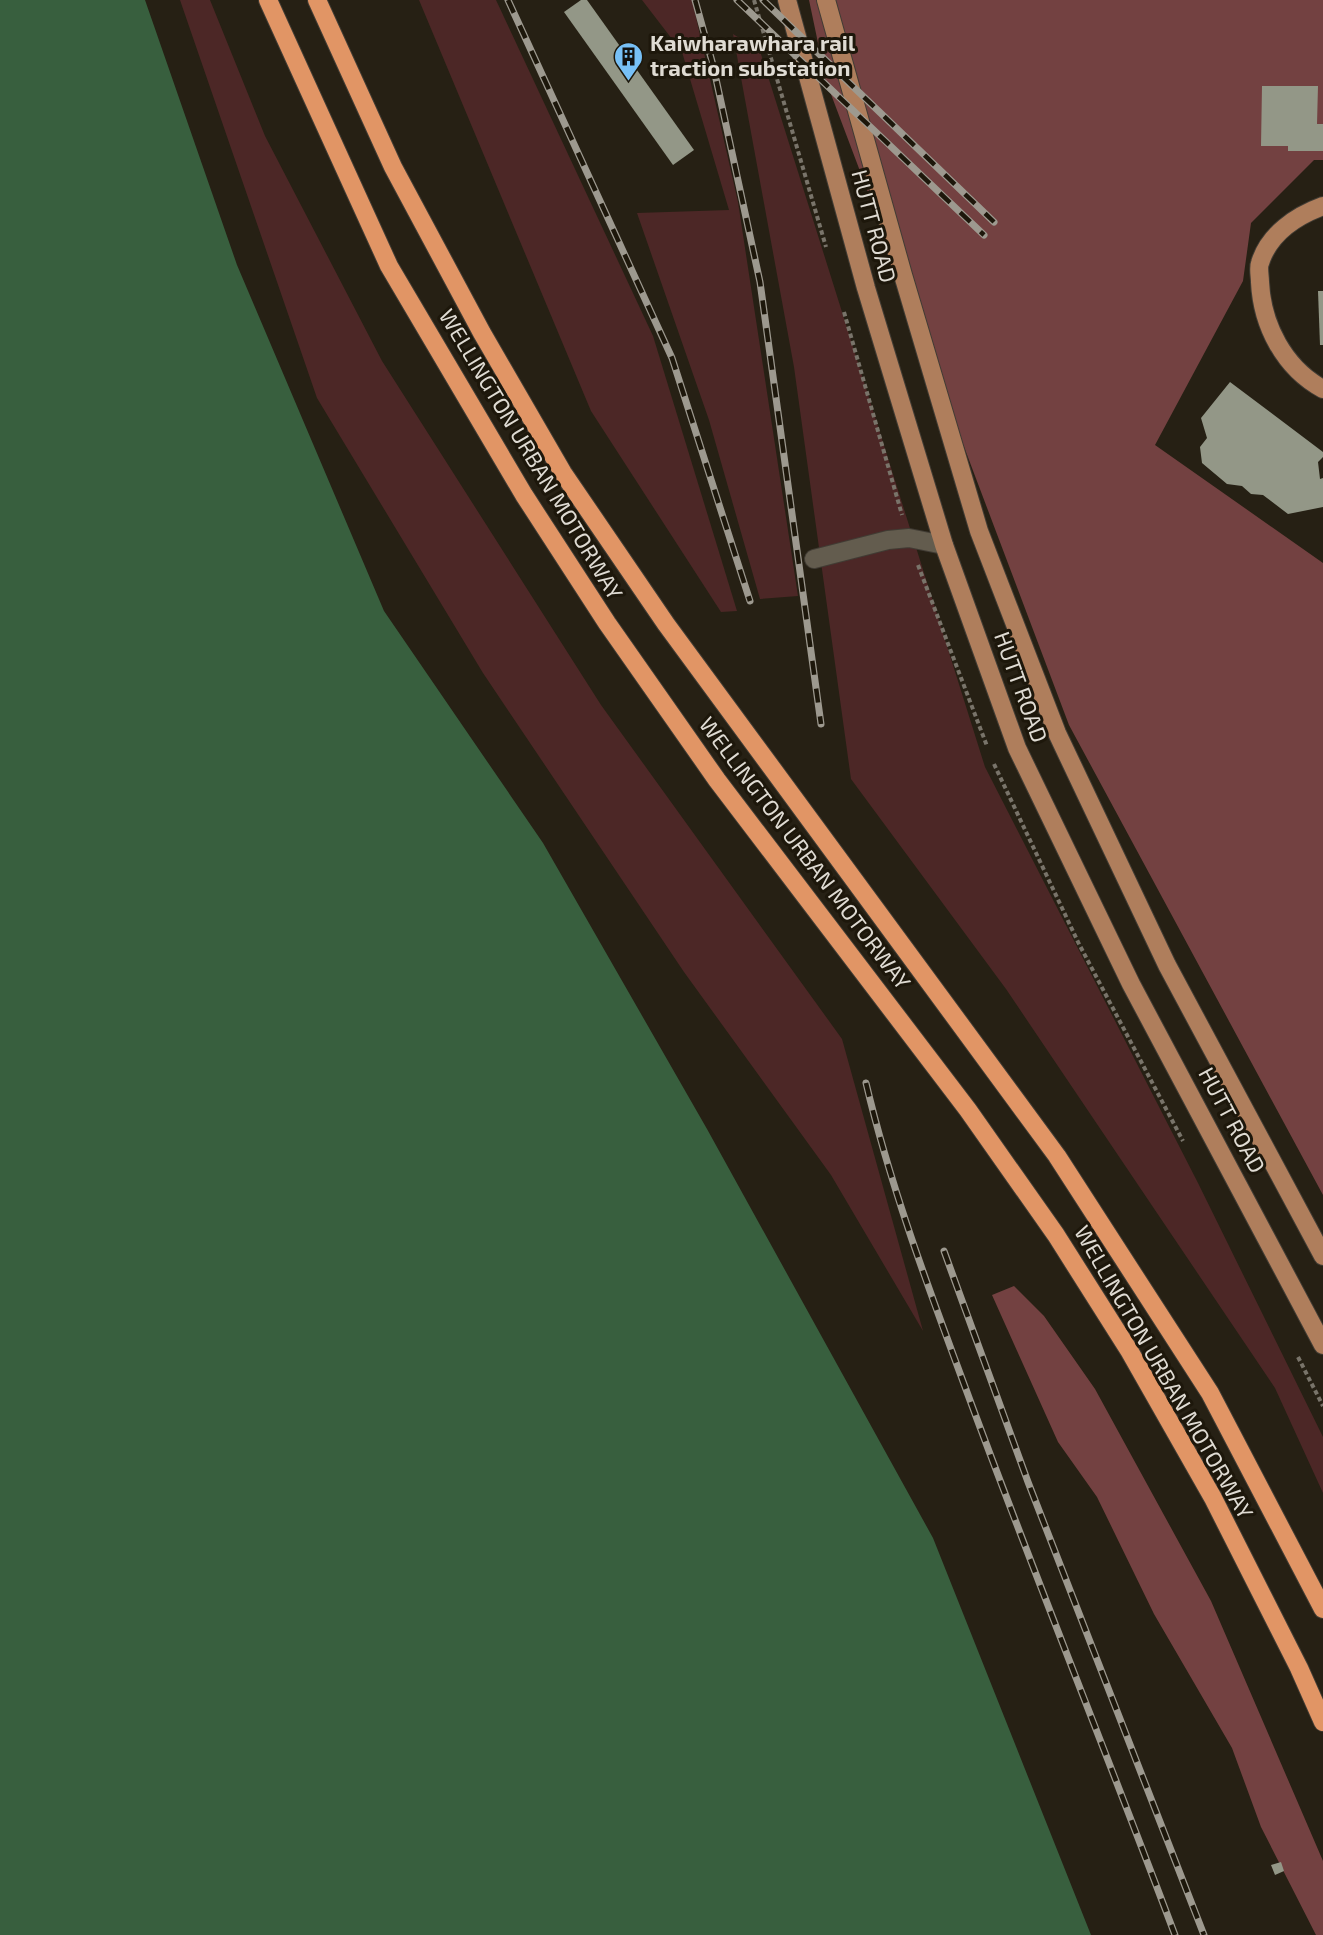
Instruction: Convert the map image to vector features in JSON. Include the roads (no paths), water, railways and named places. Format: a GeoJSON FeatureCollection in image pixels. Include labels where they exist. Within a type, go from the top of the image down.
{"type":"FeatureCollection","features":[{"type":"Feature","properties":{"kind":"highway","name":"WELLINGTON URBAN MOTORWAY"},"geometry":{"type":"LineString","coordinates":[[268,0],[389,266],[524,495],[607,623],[717,780],[968,1110],[1056,1235],[1130,1352],[1213,1498],[1299,1668],[1323,1722]]}},
{"type":"Feature","properties":{"kind":"highway","name":"WELLINGTON URBAN MOTORWAY"},"geometry":{"type":"LineString","coordinates":[[317,0],[393,167],[482,333],[563,473],[666,624],[1063,1165],[1210,1393],[1323,1609]]}},
{"type":"Feature","properties":{"kind":"main road","name":"HUTT ROAD"},"geometry":{"type":"LineString","coordinates":[[787,0],[867,288],[944,545],[1017,748],[1131,984],[1323,1345]]}},
{"type":"Feature","properties":{"kind":"main road","name":"HUTT ROAD"},"geometry":{"type":"LineString","coordinates":[[826,0],[903,275],[979,531],[1057,733],[1167,965],[1323,1256]]}},
{"type":"Feature","properties":{"kind":"main road"},"geometry":{"type":"LineString","coordinates":[[1323,206],[1305,212],[1280,230],[1260,264],[1262,307],[1280,350],[1311,382],[1323,389]]}},
{"type":"Feature","properties":{"kind":"lane"},"geometry":{"type":"LineString","coordinates":[[814,559],[888,540],[909,538],[944,545]]}},
{"type":"Feature","properties":{"kind":"railway"},"geometry":{"type":"LineString","coordinates":[[508,0],[672,358],[750,601]]}},
{"type":"Feature","properties":{"kind":"railway"},"geometry":{"type":"LineString","coordinates":[[695,0],[713,65],[760,282],[821,724]]}},
{"type":"Feature","properties":{"kind":"railway"},"geometry":{"type":"LineString","coordinates":[[737,0],[984,235]]}},
{"type":"Feature","properties":{"kind":"railway"},"geometry":{"type":"LineString","coordinates":[[763,0],[994,222]]}},
{"type":"Feature","properties":{"kind":"railway"},"geometry":{"type":"LineString","coordinates":[[866,1083],[900,1205],[942,1324],[1175,1935]]}},
{"type":"Feature","properties":{"kind":"railway"},"geometry":{"type":"LineString","coordinates":[[944,1251],[1028,1482],[1204,1935]]}},
{"type":"Feature","properties":{"kind":"place","name":"Kaiwharawhara rail traction substation"},"geometry":{"type":"Point","coordinates":[629,82]}}]}
